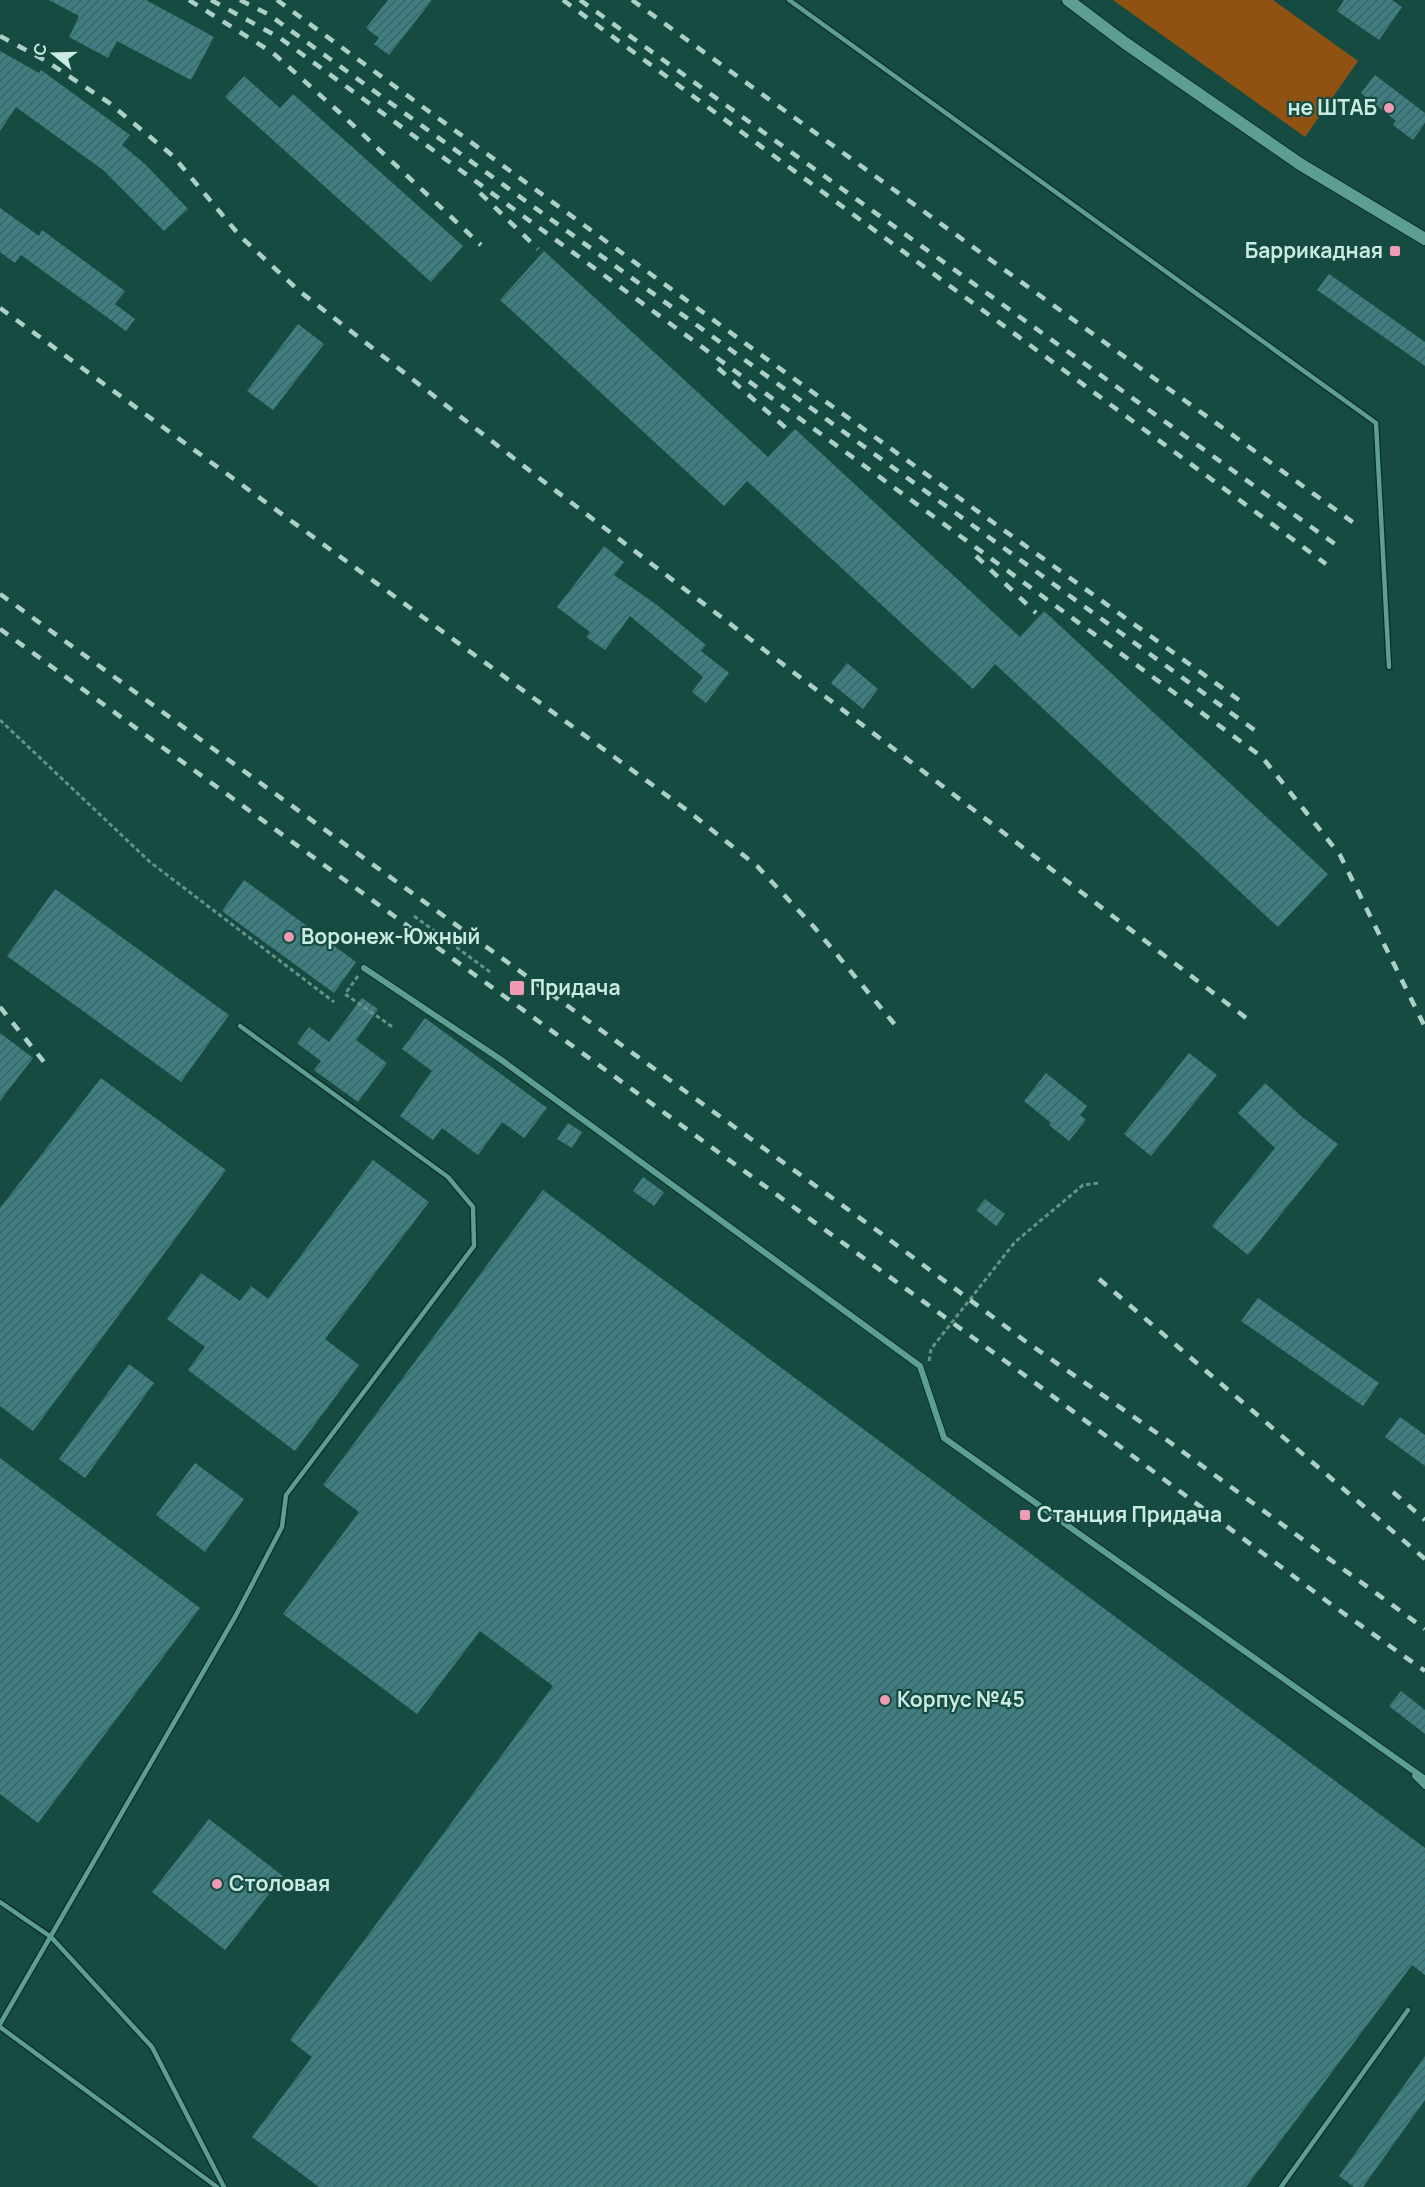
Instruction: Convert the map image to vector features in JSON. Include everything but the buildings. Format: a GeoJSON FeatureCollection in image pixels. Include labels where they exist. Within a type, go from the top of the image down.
{"type":"FeatureCollection","features":[{"type":"Feature","properties":{"kind":"main road"},"geometry":{"type":"LineString","coordinates":[[1068,0],[1125,43],[1300,164],[1425,239]]}},
{"type":"Feature","properties":{"kind":"street"},"geometry":{"type":"LineString","coordinates":[[364,968],[500,1059],[920,1366],[944,1438],[1425,1779]]}},
{"type":"Feature","properties":{"kind":"street"},"geometry":{"type":"LineString","coordinates":[[1407,1767],[1425,1786]]}},
{"type":"Feature","properties":{"kind":"lane"},"geometry":{"type":"LineString","coordinates":[[789,0],[1376,423],[1389,668]]}},
{"type":"Feature","properties":{"kind":"lane"},"geometry":{"type":"LineString","coordinates":[[217,2187],[0,2025],[235,1617],[282,1527],[286,1495],[474,1246],[473,1206],[448,1177],[240,1026]]}},
{"type":"Feature","properties":{"kind":"lane"},"geometry":{"type":"LineString","coordinates":[[0,1902],[51,1937],[152,2047],[224,2187]]}},
{"type":"Feature","properties":{"kind":"lane"},"geometry":{"type":"LineString","coordinates":[[1281,2187],[1408,2010]]}},
{"type":"Feature","properties":{"kind":"path"},"geometry":{"type":"LineString","coordinates":[[0,720],[150,862],[334,1002]]}},
{"type":"Feature","properties":{"kind":"path"},"geometry":{"type":"LineString","coordinates":[[414,916],[490,972]]}},
{"type":"Feature","properties":{"kind":"path"},"geometry":{"type":"LineString","coordinates":[[364,968],[345,994],[394,1028]]}},
{"type":"Feature","properties":{"kind":"path"},"geometry":{"type":"LineString","coordinates":[[931,1349],[1015,1242],[1083,1185],[1099,1183]]}},
{"type":"Feature","properties":{"kind":"shaded area"},"geometry":{"type":"Polygon","coordinates":[[[1113,0],[1273,0],[1358,61],[1305,137],[1113,0]]]}},
{"type":"Feature","properties":{"kind":"railway"},"geometry":{"type":"LineString","coordinates":[[189,0],[273,53],[481,245]]}},
{"type":"Feature","properties":{"kind":"railway"},"geometry":{"type":"LineString","coordinates":[[211,0],[280,38],[1262,757],[1340,855],[1425,1027]]}},
{"type":"Feature","properties":{"kind":"railway"},"geometry":{"type":"LineString","coordinates":[[240,0],[268,14],[1260,734]]}},
{"type":"Feature","properties":{"kind":"railway"},"geometry":{"type":"LineString","coordinates":[[277,0],[757,352],[1239,700]]}},
{"type":"Feature","properties":{"kind":"railway"},"geometry":{"type":"LineString","coordinates":[[563,0],[1326,564]]}},
{"type":"Feature","properties":{"kind":"railway"},"geometry":{"type":"LineString","coordinates":[[580,0],[1339,547]]}},
{"type":"Feature","properties":{"kind":"railway"},"geometry":{"type":"LineString","coordinates":[[632,0],[1358,526]]}},
{"type":"Feature","properties":{"kind":"railway"},"geometry":{"type":"LineString","coordinates":[[0,36],[46,61],[108,102],[173,156],[240,236],[298,290],[543,481],[1254,1024]]}},
{"type":"Feature","properties":{"kind":"railway"},"geometry":{"type":"LineString","coordinates":[[480,193],[538,249]]}},
{"type":"Feature","properties":{"kind":"railway"},"geometry":{"type":"LineString","coordinates":[[0,308],[688,811],[757,866],[814,927],[896,1026]]}},
{"type":"Feature","properties":{"kind":"railway"},"geometry":{"type":"LineString","coordinates":[[718,368],[787,429]]}},
{"type":"Feature","properties":{"kind":"railway"},"geometry":{"type":"LineString","coordinates":[[976,556],[1036,613]]}},
{"type":"Feature","properties":{"kind":"railway"},"geometry":{"type":"LineString","coordinates":[[0,594],[875,1229],[1025,1341],[1164,1438],[1425,1629]]}},
{"type":"Feature","properties":{"kind":"railway"},"geometry":{"type":"LineString","coordinates":[[0,629],[1027,1377],[1332,1605],[1425,1671]]}},
{"type":"Feature","properties":{"kind":"railway"},"geometry":{"type":"LineString","coordinates":[[0,1007],[48,1067]]}},
{"type":"Feature","properties":{"kind":"railway"},"geometry":{"type":"LineString","coordinates":[[1099,1279],[1425,1559]]}},
{"type":"Feature","properties":{"kind":"railway"},"geometry":{"type":"LineString","coordinates":[[1393,1492],[1425,1520]]}},
{"type":"Feature","properties":{"kind":"place","name":"не ШТАБ"},"geometry":{"type":"Point","coordinates":[1389,108]}},
{"type":"Feature","properties":{"kind":"place","name":"Баррикадная"},"geometry":{"type":"Point","coordinates":[1395,251]}},
{"type":"Feature","properties":{"kind":"place","name":"Воронеж-Южный"},"geometry":{"type":"Point","coordinates":[289,937]}},
{"type":"Feature","properties":{"kind":"place","name":"Придача"},"geometry":{"type":"Point","coordinates":[517,988]}},
{"type":"Feature","properties":{"kind":"place","name":"Станция Придача"},"geometry":{"type":"Point","coordinates":[1025,1515]}},
{"type":"Feature","properties":{"kind":"place","name":"Корпус №45"},"geometry":{"type":"Point","coordinates":[885,1700]}},
{"type":"Feature","properties":{"kind":"place","name":"Столовая"},"geometry":{"type":"Point","coordinates":[217,1884]}}]}
